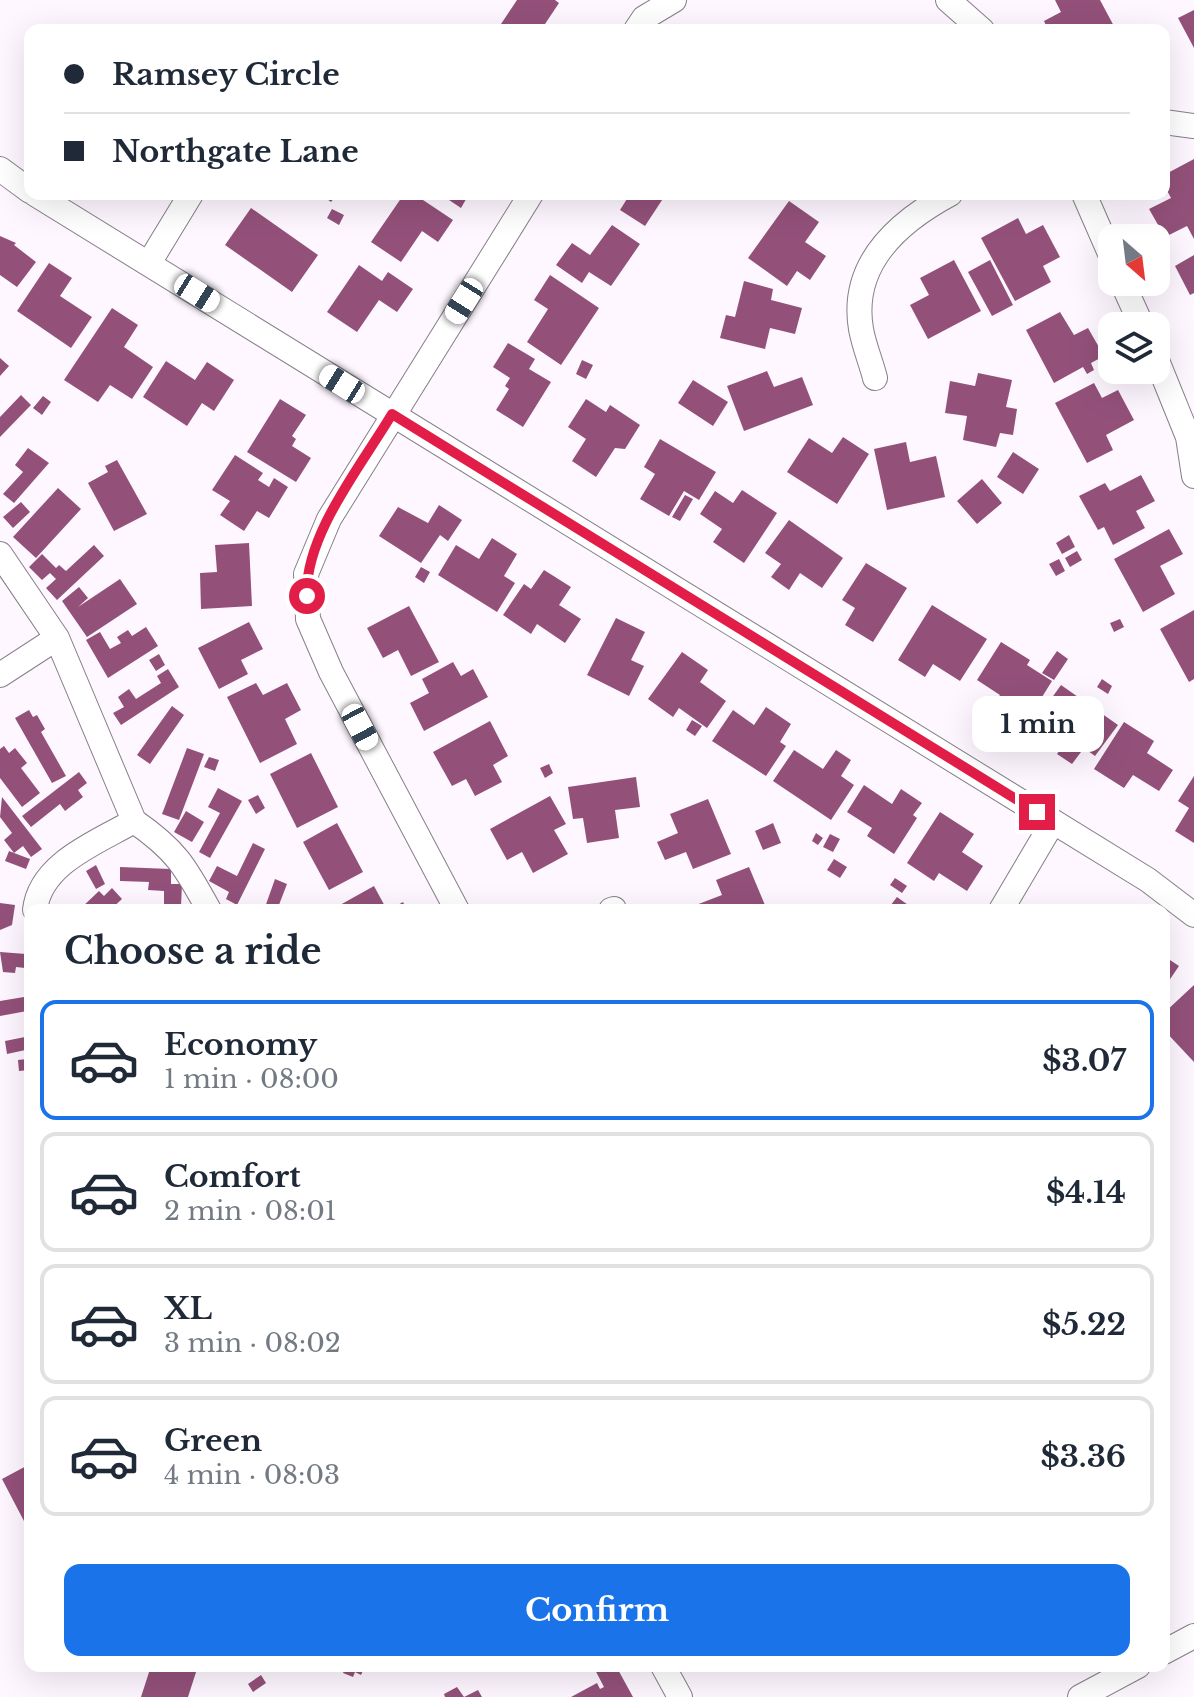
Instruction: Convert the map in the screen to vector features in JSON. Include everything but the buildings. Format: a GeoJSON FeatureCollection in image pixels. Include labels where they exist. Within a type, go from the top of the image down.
{"type":"FeatureCollection","features":[{"type":"Feature","properties":{"kind":"street"},"geometry":{"type":"LineString","coordinates":[[640,24],[644,18],[674,0]]}},
{"type":"Feature","properties":{"kind":"street"},"geometry":{"type":"LineString","coordinates":[[948,0],[975,24]]}},
{"type":"Feature","properties":{"kind":"street"},"geometry":{"type":"LineString","coordinates":[[1170,123],[1194,126]]}},
{"type":"Feature","properties":{"kind":"street"},"geometry":{"type":"LineString","coordinates":[[0,169],[24,187]]}},
{"type":"Feature","properties":{"kind":"street"},"geometry":{"type":"LineString","coordinates":[[45,200],[1148,880],[1194,915]]}},
{"type":"Feature","properties":{"kind":"street"},"geometry":{"type":"LineString","coordinates":[[149,263],[187,200]]}},
{"type":"Feature","properties":{"kind":"street"},"geometry":{"type":"LineString","coordinates":[[454,904],[331,672],[308,619],[306,574],[314,548],[392,414],[527,200]]}},
{"type":"Feature","properties":{"kind":"street"},"geometry":{"type":"LineString","coordinates":[[875,378],[861,330],[864,279],[873,259],[901,223],[940,200]]}},
{"type":"Feature","properties":{"kind":"street"},"geometry":{"type":"LineString","coordinates":[[1087,200],[1098,226]]}},
{"type":"Feature","properties":{"kind":"street"},"geometry":{"type":"LineString","coordinates":[[1167,384],[1188,437],[1194,476]]}},
{"type":"Feature","properties":{"kind":"street"},"geometry":{"type":"LineString","coordinates":[[0,554],[57,638],[134,821],[169,847],[184,864],[206,904]]}},
{"type":"Feature","properties":{"kind":"street"},"geometry":{"type":"LineString","coordinates":[[0,675],[57,638]]}},
{"type":"Feature","properties":{"kind":"street"},"geometry":{"type":"LineString","coordinates":[[37,904],[46,880],[59,867],[134,821]]}},
{"type":"Feature","properties":{"kind":"street"},"geometry":{"type":"LineString","coordinates":[[1005,904],[1053,822]]}},
{"type":"Feature","properties":{"kind":"street"},"geometry":{"type":"LineString","coordinates":[[1170,1649],[1194,1636]]}},
{"type":"Feature","properties":{"kind":"street"},"geometry":{"type":"LineString","coordinates":[[666,1672],[680,1697]]}},
{"type":"Feature","properties":{"kind":"street"},"geometry":{"type":"LineString","coordinates":[[1080,1697],[1127,1672]]}},
{"type":"Feature","properties":{"kind":"route"},"geometry":{"type":"LineString","coordinates":[[307,596],[306,574],[314,548],[392,414],[1037,812]]}}]}
